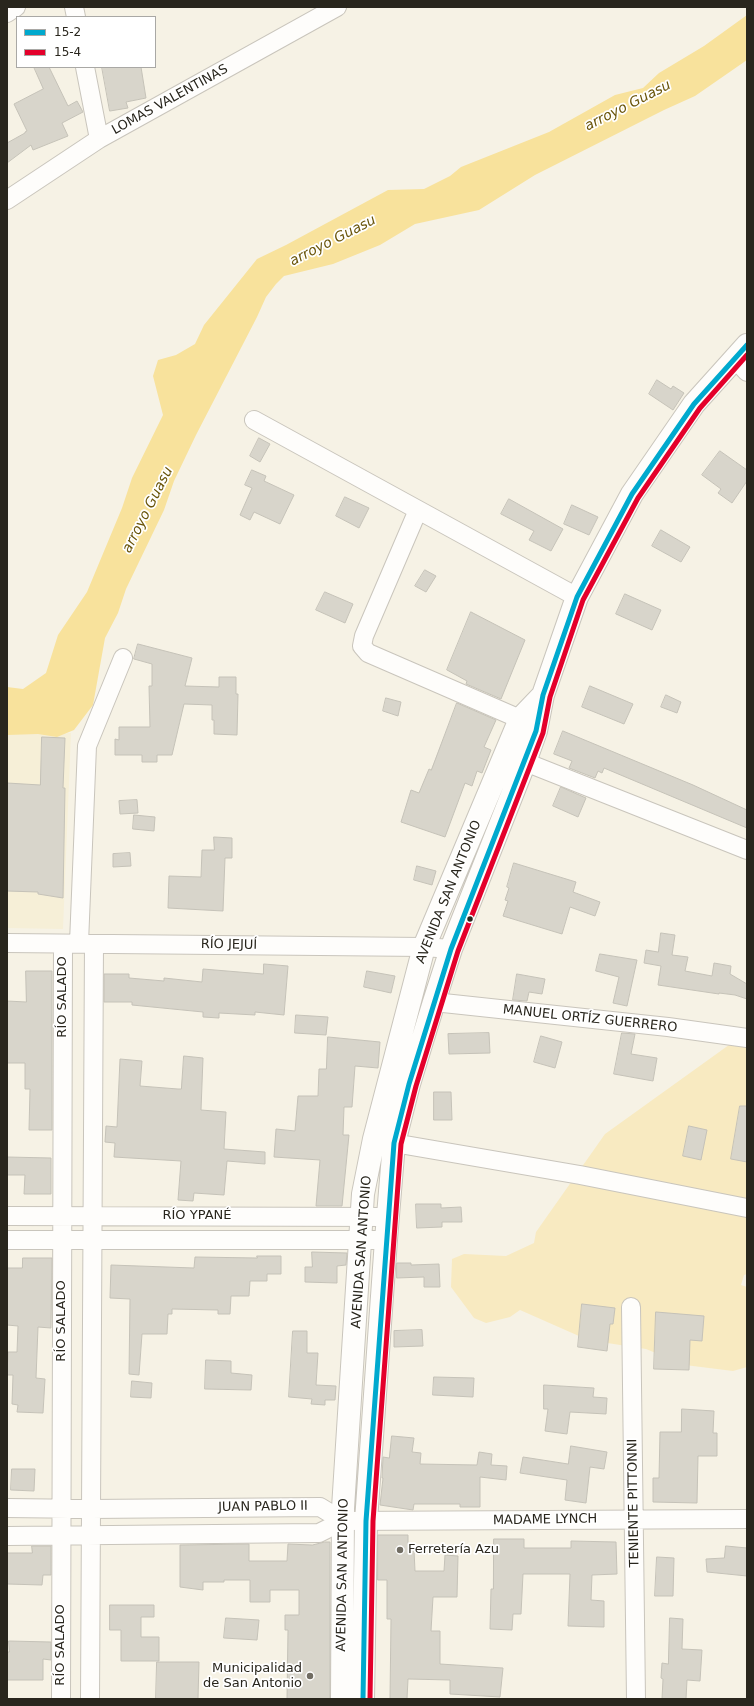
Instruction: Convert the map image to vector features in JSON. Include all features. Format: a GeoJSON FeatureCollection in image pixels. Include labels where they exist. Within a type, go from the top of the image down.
{"type":"FeatureCollection","features":[{"type":"Feature","properties":{"kind":"main road","name":"AVENIDA SAN ANTONIO"},"geometry":{"type":"LineString","coordinates":[[342,1692],[343,1521],[362,1239],[363,1194],[409,1084],[451,949],[525,762],[536,730],[542,695],[577,597],[632,494],[694,404],[743,359]]}},
{"type":"Feature","properties":{"kind":"main road","name":"AVENIDA SAN ANTONIO"},"geometry":{"type":"LineString","coordinates":[[363,1692],[366,1521],[388,1217],[384,1141],[424,947],[520,720],[542,695]]}},
{"type":"Feature","properties":{"kind":"main road"},"geometry":{"type":"LineString","coordinates":[[342,1692],[363,1692]]}},
{"type":"Feature","properties":{"kind":"street"},"geometry":{"type":"LineString","coordinates":[[7,13],[16,7]]}},
{"type":"Feature","properties":{"kind":"street","name":"LOMAS VALENTINAS"},"geometry":{"type":"LineString","coordinates":[[7,200],[99,139],[337,7]]}},
{"type":"Feature","properties":{"kind":"street"},"geometry":{"type":"LineString","coordinates":[[85,68],[99,139]]}},
{"type":"Feature","properties":{"kind":"street"},"geometry":{"type":"LineString","coordinates":[[254,420],[577,597]]}},
{"type":"Feature","properties":{"kind":"street"},"geometry":{"type":"LineString","coordinates":[[418,510],[364,636],[362,646],[368,653],[520,720]]}},
{"type":"Feature","properties":{"kind":"street"},"geometry":{"type":"LineString","coordinates":[[90,1699],[93,1216],[79,944],[87,746],[123,658]]}},
{"type":"Feature","properties":{"kind":"street"},"geometry":{"type":"LineString","coordinates":[[525,762],[747,850]]}},
{"type":"Feature","properties":{"kind":"street","name":"RÍO JEJUÍ"},"geometry":{"type":"LineString","coordinates":[[7,943],[424,947],[451,949]]}},
{"type":"Feature","properties":{"kind":"street","name":"RÍO SALADO"},"geometry":{"type":"LineString","coordinates":[[61,1699],[62,1216],[79,944]]}},
{"type":"Feature","properties":{"kind":"street","name":"MANUEL ORTÍZ GUERRERO"},"geometry":{"type":"LineString","coordinates":[[434,1002],[668,1027],[747,1038]]}},
{"type":"Feature","properties":{"kind":"street"},"geometry":{"type":"LineString","coordinates":[[384,1141],[580,1175],[747,1208]]}},
{"type":"Feature","properties":{"kind":"street","name":"RÍO YPANÉ"},"geometry":{"type":"LineString","coordinates":[[7,1216],[388,1217]]}},
{"type":"Feature","properties":{"kind":"street","name":"RÍO YPANÉ"},"geometry":{"type":"LineString","coordinates":[[7,1240],[386,1240]]}},
{"type":"Feature","properties":{"kind":"street","name":"TENIENTE PITTONNI"},"geometry":{"type":"LineString","coordinates":[[631,1307],[636,1699]]}},
{"type":"Feature","properties":{"kind":"street","name":"JUAN PABLO II"},"geometry":{"type":"LineString","coordinates":[[7,1508],[91,1509],[320,1507],[343,1521]]}},
{"type":"Feature","properties":{"kind":"street","name":"MADAME LYNCH"},"geometry":{"type":"LineString","coordinates":[[343,1521],[747,1519]]}},
{"type":"Feature","properties":{"kind":"street","name":"JUAN PABLO II"},"geometry":{"type":"LineString","coordinates":[[7,1536],[319,1534],[343,1521]]}},
{"type":"Feature","properties":{"kind":"shaded area"},"geometry":{"type":"Polygon","coordinates":[[[71,733],[63,929],[7,928],[7,734],[71,733]]]}},
{"type":"Feature","properties":{"kind":"shaded area"},"geometry":{"type":"Polygon","coordinates":[[[747,1032],[747,1274],[744,1275],[741,1285],[747,1287],[747,1367],[733,1371],[685,1365],[646,1349],[588,1340],[520,1310],[510,1317],[486,1323],[474,1318],[451,1287],[452,1259],[464,1254],[506,1256],[534,1243],[536,1232],[605,1134],[747,1032]]]}},
{"type":"Feature","properties":{"kind":"water","name":"arroyo Guasu"},"geometry":{"type":"Polygon","coordinates":[[[747,15],[747,60],[695,96],[535,175],[479,210],[415,224],[380,245],[333,264],[284,276],[266,297],[174,481],[164,510],[126,589],[118,613],[105,638],[93,705],[74,730],[57,737],[38,734],[7,735],[7,687],[23,689],[46,673],[58,635],[87,592],[122,508],[132,478],[163,415],[153,376],[158,360],[176,355],[195,344],[204,325],[257,259],[388,190],[424,189],[450,176],[461,167],[549,132],[615,95],[643,88],[659,73],[704,46],[747,15]]]}},
{"type":"Feature","properties":{"kind":"building"},"geometry":{"type":"Polygon","coordinates":[[[34,68],[49,68],[68,106],[77,101],[83,112],[62,123],[68,136],[33,150],[31,145],[7,163],[7,143],[27,131],[14,104],[43,89],[34,68]]]}},
{"type":"Feature","properties":{"kind":"building"},"geometry":{"type":"Polygon","coordinates":[[[102,68],[141,68],[146,98],[126,102],[128,108],[110,111],[102,68]]]}},
{"type":"Feature","properties":{"kind":"building"},"geometry":{"type":"Polygon","coordinates":[[[657,380],[671,389],[673,386],[684,393],[673,410],[649,394],[657,380]]]}},
{"type":"Feature","properties":{"kind":"building"},"geometry":{"type":"Polygon","coordinates":[[[259,438],[270,444],[260,462],[250,456],[259,438]]]}},
{"type":"Feature","properties":{"kind":"building"},"geometry":{"type":"Polygon","coordinates":[[[720,451],[747,470],[747,481],[732,503],[718,493],[721,489],[702,475],[720,451]]]}},
{"type":"Feature","properties":{"kind":"building"},"geometry":{"type":"Polygon","coordinates":[[[252,470],[266,476],[264,481],[294,495],[280,524],[254,512],[250,520],[240,515],[252,488],[245,485],[252,470]]]}},
{"type":"Feature","properties":{"kind":"building"},"geometry":{"type":"Polygon","coordinates":[[[345,497],[369,508],[359,528],[336,516],[345,497]]]}},
{"type":"Feature","properties":{"kind":"building"},"geometry":{"type":"Polygon","coordinates":[[[509,499],[563,529],[551,551],[529,540],[534,531],[501,514],[509,499]]]}},
{"type":"Feature","properties":{"kind":"building"},"geometry":{"type":"Polygon","coordinates":[[[572,505],[598,517],[589,535],[564,524],[572,505]]]}},
{"type":"Feature","properties":{"kind":"building"},"geometry":{"type":"Polygon","coordinates":[[[661,530],[690,547],[681,562],[652,546],[661,530]]]}},
{"type":"Feature","properties":{"kind":"building"},"geometry":{"type":"Polygon","coordinates":[[[425,570],[436,576],[426,592],[415,586],[425,570]]]}},
{"type":"Feature","properties":{"kind":"building"},"geometry":{"type":"Polygon","coordinates":[[[325,592],[353,604],[345,623],[316,610],[325,592]]]}},
{"type":"Feature","properties":{"kind":"building"},"geometry":{"type":"Polygon","coordinates":[[[625,594],[661,610],[652,630],[616,614],[625,594]]]}},
{"type":"Feature","properties":{"kind":"building"},"geometry":{"type":"Polygon","coordinates":[[[471,612],[525,640],[501,699],[466,684],[467,681],[447,670],[471,612]]]}},
{"type":"Feature","properties":{"kind":"building"},"geometry":{"type":"Polygon","coordinates":[[[138,644],[192,658],[185,686],[219,687],[219,677],[236,677],[236,694],[238,694],[237,735],[214,734],[212,705],[184,704],[172,755],[157,755],[157,762],[142,762],[142,755],[115,755],[115,739],[119,740],[119,727],[150,727],[149,686],[152,686],[152,664],[134,659],[138,644]]]}},
{"type":"Feature","properties":{"kind":"building"},"geometry":{"type":"Polygon","coordinates":[[[590,686],[633,704],[624,724],[582,707],[590,686]]]}},
{"type":"Feature","properties":{"kind":"building"},"geometry":{"type":"Polygon","coordinates":[[[666,695],[681,702],[677,713],[661,707],[666,695]]]}},
{"type":"Feature","properties":{"kind":"building"},"geometry":{"type":"Polygon","coordinates":[[[386,698],[401,702],[398,716],[383,711],[386,698]]]}},
{"type":"Feature","properties":{"kind":"building"},"geometry":{"type":"Polygon","coordinates":[[[457,703],[496,720],[484,747],[491,750],[482,773],[477,771],[472,786],[465,783],[445,837],[401,822],[411,790],[419,793],[429,769],[431,770],[457,703]]]}},
{"type":"Feature","properties":{"kind":"building"},"geometry":{"type":"Polygon","coordinates":[[[563,731],[693,785],[747,810],[747,828],[604,768],[602,773],[598,771],[595,778],[569,768],[572,761],[554,754],[563,731]]]}},
{"type":"Feature","properties":{"kind":"building"},"geometry":{"type":"Polygon","coordinates":[[[42,737],[65,738],[63,788],[65,788],[63,898],[38,894],[38,892],[7,891],[7,783],[40,785],[42,737]]]}},
{"type":"Feature","properties":{"kind":"building"},"geometry":{"type":"Polygon","coordinates":[[[561,787],[586,798],[578,817],[553,806],[561,787]]]}},
{"type":"Feature","properties":{"kind":"building"},"geometry":{"type":"Polygon","coordinates":[[[137,800],[138,813],[120,814],[119,801],[137,800]]]}},
{"type":"Feature","properties":{"kind":"building"},"geometry":{"type":"Polygon","coordinates":[[[134,815],[155,817],[154,831],[133,829],[134,815]]]}},
{"type":"Feature","properties":{"kind":"building"},"geometry":{"type":"Polygon","coordinates":[[[214,837],[232,838],[232,858],[225,858],[223,911],[168,908],[169,876],[201,877],[202,850],[214,850],[214,837]]]}},
{"type":"Feature","properties":{"kind":"building"},"geometry":{"type":"Polygon","coordinates":[[[130,853],[131,866],[113,867],[113,854],[130,853]]]}},
{"type":"Feature","properties":{"kind":"building"},"geometry":{"type":"Polygon","coordinates":[[[514,863],[576,882],[573,892],[600,902],[595,916],[570,907],[562,934],[503,916],[508,901],[505,900],[509,888],[507,887],[514,863]]]}},
{"type":"Feature","properties":{"kind":"building"},"geometry":{"type":"Polygon","coordinates":[[[417,866],[436,871],[432,885],[414,880],[417,866]]]}},
{"type":"Feature","properties":{"kind":"building"},"geometry":{"type":"Polygon","coordinates":[[[661,933],[675,935],[672,955],[688,957],[685,971],[712,976],[714,963],[731,966],[730,974],[747,984],[747,999],[735,995],[658,985],[661,966],[644,963],[646,950],[658,952],[661,933]]]}},
{"type":"Feature","properties":{"kind":"building"},"geometry":{"type":"Polygon","coordinates":[[[600,954],[637,960],[627,1006],[613,1003],[619,977],[596,971],[600,954]]]}},
{"type":"Feature","properties":{"kind":"building"},"geometry":{"type":"Polygon","coordinates":[[[264,964],[288,966],[284,1015],[255,1012],[255,1015],[219,1013],[219,1018],[203,1017],[203,1012],[132,1005],[132,1002],[104,1002],[104,974],[129,974],[129,978],[164,981],[164,978],[202,982],[203,969],[263,974],[264,964]]]}},
{"type":"Feature","properties":{"kind":"building"},"geometry":{"type":"Polygon","coordinates":[[[26,971],[52,971],[52,1130],[29,1130],[30,1089],[25,1089],[25,1063],[7,1063],[7,1001],[26,1002],[26,971]]]}},
{"type":"Feature","properties":{"kind":"building"},"geometry":{"type":"Polygon","coordinates":[[[367,971],[395,976],[391,993],[364,987],[367,971]]]}},
{"type":"Feature","properties":{"kind":"building"},"geometry":{"type":"Polygon","coordinates":[[[517,974],[545,979],[542,994],[529,992],[527,1001],[513,1000],[517,974]]]}},
{"type":"Feature","properties":{"kind":"building"},"geometry":{"type":"Polygon","coordinates":[[[296,1015],[328,1017],[326,1035],[295,1033],[296,1015]]]}},
{"type":"Feature","properties":{"kind":"building"},"geometry":{"type":"Polygon","coordinates":[[[489,1033],[490,1053],[449,1054],[448,1034],[489,1033]]]}},
{"type":"Feature","properties":{"kind":"building"},"geometry":{"type":"Polygon","coordinates":[[[622,1033],[635,1034],[631,1054],[657,1058],[653,1081],[614,1074],[622,1033]]]}},
{"type":"Feature","properties":{"kind":"building"},"geometry":{"type":"Polygon","coordinates":[[[541,1036],[562,1042],[555,1068],[534,1062],[541,1036]]]}},
{"type":"Feature","properties":{"kind":"building"},"geometry":{"type":"Polygon","coordinates":[[[328,1037],[380,1042],[378,1068],[355,1066],[352,1107],[344,1107],[343,1135],[349,1135],[342,1206],[316,1206],[320,1160],[274,1157],[276,1129],[295,1131],[298,1096],[318,1096],[319,1069],[326,1069],[328,1037]]]}},
{"type":"Feature","properties":{"kind":"building"},"geometry":{"type":"Polygon","coordinates":[[[184,1056],[203,1058],[201,1110],[226,1112],[224,1149],[265,1152],[265,1164],[227,1161],[224,1195],[194,1193],[193,1201],[178,1200],[181,1161],[114,1157],[115,1143],[105,1142],[106,1126],[117,1127],[120,1059],[142,1061],[140,1086],[181,1089],[184,1056]]]}},
{"type":"Feature","properties":{"kind":"building"},"geometry":{"type":"Polygon","coordinates":[[[434,1092],[451,1092],[452,1120],[434,1120],[434,1092]]]}},
{"type":"Feature","properties":{"kind":"building"},"geometry":{"type":"Polygon","coordinates":[[[740,1106],[747,1106],[747,1162],[731,1159],[740,1106]]]}},
{"type":"Feature","properties":{"kind":"building"},"geometry":{"type":"Polygon","coordinates":[[[689,1126],[707,1130],[701,1160],[683,1156],[689,1126]]]}},
{"type":"Feature","properties":{"kind":"building"},"geometry":{"type":"Polygon","coordinates":[[[7,1157],[51,1158],[51,1194],[24,1194],[25,1175],[7,1175],[7,1157]]]}},
{"type":"Feature","properties":{"kind":"building"},"geometry":{"type":"Polygon","coordinates":[[[416,1204],[441,1204],[441,1208],[461,1207],[462,1222],[442,1222],[442,1227],[417,1228],[416,1204]]]}},
{"type":"Feature","properties":{"kind":"building"},"geometry":{"type":"Polygon","coordinates":[[[312,1252],[347,1253],[346,1265],[337,1266],[337,1283],[305,1282],[305,1267],[312,1267],[312,1252]]]}},
{"type":"Feature","properties":{"kind":"building"},"geometry":{"type":"Polygon","coordinates":[[[257,1256],[281,1256],[281,1274],[267,1274],[267,1281],[250,1281],[249,1296],[231,1296],[230,1314],[218,1314],[218,1310],[172,1309],[172,1314],[168,1314],[167,1334],[142,1334],[139,1375],[129,1374],[130,1299],[110,1298],[111,1265],[194,1268],[195,1257],[257,1258],[257,1256]]]}},
{"type":"Feature","properties":{"kind":"building"},"geometry":{"type":"Polygon","coordinates":[[[23,1258],[52,1258],[51,1328],[38,1327],[36,1378],[45,1379],[43,1413],[17,1412],[18,1405],[12,1404],[13,1375],[7,1375],[8,1352],[17,1352],[18,1326],[7,1325],[7,1268],[22,1268],[23,1258]]]}},
{"type":"Feature","properties":{"kind":"building"},"geometry":{"type":"Polygon","coordinates":[[[397,1263],[411,1263],[411,1265],[439,1264],[440,1287],[424,1287],[424,1277],[397,1278],[397,1263]]]}},
{"type":"Feature","properties":{"kind":"building"},"geometry":{"type":"Polygon","coordinates":[[[582,1304],[615,1308],[613,1324],[610,1324],[607,1351],[578,1347],[582,1304]]]}},
{"type":"Feature","properties":{"kind":"building"},"geometry":{"type":"Polygon","coordinates":[[[656,1312],[704,1316],[702,1341],[690,1340],[689,1370],[654,1369],[656,1312]]]}},
{"type":"Feature","properties":{"kind":"building"},"geometry":{"type":"Polygon","coordinates":[[[422,1330],[423,1346],[394,1347],[394,1331],[422,1330]]]}},
{"type":"Feature","properties":{"kind":"building"},"geometry":{"type":"Polygon","coordinates":[[[293,1331],[307,1331],[307,1353],[318,1353],[316,1385],[336,1386],[335,1400],[325,1400],[325,1405],[311,1404],[312,1399],[289,1397],[293,1331]]]}},
{"type":"Feature","properties":{"kind":"building"},"geometry":{"type":"Polygon","coordinates":[[[206,1360],[231,1361],[231,1373],[252,1375],[251,1390],[205,1389],[206,1360]]]}},
{"type":"Feature","properties":{"kind":"building"},"geometry":{"type":"Polygon","coordinates":[[[434,1377],[474,1378],[473,1397],[433,1395],[434,1377]]]}},
{"type":"Feature","properties":{"kind":"building"},"geometry":{"type":"Polygon","coordinates":[[[132,1381],[152,1383],[151,1398],[131,1397],[132,1381]]]}},
{"type":"Feature","properties":{"kind":"building"},"geometry":{"type":"Polygon","coordinates":[[[544,1385],[594,1388],[593,1397],[607,1398],[606,1414],[570,1412],[567,1434],[545,1431],[548,1409],[544,1409],[544,1385]]]}},
{"type":"Feature","properties":{"kind":"building"},"geometry":{"type":"Polygon","coordinates":[[[682,1409],[714,1411],[713,1433],[717,1433],[717,1456],[698,1456],[697,1503],[653,1502],[653,1478],[659,1478],[660,1432],[681,1432],[682,1409]]]}},
{"type":"Feature","properties":{"kind":"building"},"geometry":{"type":"Polygon","coordinates":[[[392,1436],[414,1438],[412,1452],[421,1453],[420,1464],[477,1465],[479,1452],[492,1454],[491,1465],[507,1466],[506,1480],[480,1477],[480,1507],[460,1507],[460,1504],[414,1504],[413,1510],[380,1505],[383,1478],[383,1457],[389,1458],[392,1436]]]}},
{"type":"Feature","properties":{"kind":"building"},"geometry":{"type":"Polygon","coordinates":[[[571,1446],[607,1452],[604,1469],[590,1467],[586,1503],[565,1500],[567,1480],[520,1473],[523,1457],[568,1464],[571,1446]]]}},
{"type":"Feature","properties":{"kind":"building"},"geometry":{"type":"Polygon","coordinates":[[[12,1469],[35,1469],[34,1491],[11,1490],[12,1469]]]}},
{"type":"Feature","properties":{"kind":"building"},"geometry":{"type":"Polygon","coordinates":[[[378,1535],[408,1535],[408,1550],[414,1550],[415,1571],[444,1571],[445,1555],[458,1556],[457,1597],[433,1597],[431,1631],[440,1631],[440,1664],[503,1668],[500,1697],[450,1694],[450,1680],[408,1679],[407,1699],[390,1699],[391,1619],[387,1619],[387,1580],[378,1580],[378,1535]]]}},
{"type":"Feature","properties":{"kind":"building"},"geometry":{"type":"Polygon","coordinates":[[[494,1539],[524,1539],[524,1548],[571,1548],[571,1541],[616,1542],[617,1574],[592,1575],[591,1600],[604,1601],[604,1627],[568,1626],[570,1574],[523,1574],[521,1614],[513,1614],[512,1630],[490,1629],[491,1589],[493,1589],[494,1539]]]}},
{"type":"Feature","properties":{"kind":"building"},"geometry":{"type":"Polygon","coordinates":[[[330,1542],[330,1699],[287,1699],[288,1630],[285,1630],[285,1615],[299,1615],[299,1590],[270,1590],[270,1602],[250,1602],[250,1580],[203,1582],[203,1590],[180,1587],[180,1545],[249,1544],[249,1561],[287,1561],[288,1544],[312,1545],[330,1542]]]}},
{"type":"Feature","properties":{"kind":"building"},"geometry":{"type":"Polygon","coordinates":[[[32,1546],[51,1546],[51,1575],[43,1575],[42,1585],[7,1584],[7,1553],[32,1553],[32,1546]]]}},
{"type":"Feature","properties":{"kind":"building"},"geometry":{"type":"Polygon","coordinates":[[[726,1546],[747,1548],[747,1576],[707,1572],[706,1559],[724,1558],[726,1546]]]}},
{"type":"Feature","properties":{"kind":"building"},"geometry":{"type":"Polygon","coordinates":[[[657,1557],[674,1558],[673,1596],[655,1596],[657,1557]]]}},
{"type":"Feature","properties":{"kind":"building"},"geometry":{"type":"Polygon","coordinates":[[[110,1605],[154,1605],[154,1617],[141,1617],[141,1637],[159,1637],[159,1661],[121,1661],[121,1630],[110,1630],[110,1605]]]}},
{"type":"Feature","properties":{"kind":"building"},"geometry":{"type":"Polygon","coordinates":[[[226,1618],[259,1620],[257,1640],[224,1638],[226,1618]]]}},
{"type":"Feature","properties":{"kind":"building"},"geometry":{"type":"Polygon","coordinates":[[[670,1618],[683,1619],[682,1649],[702,1650],[700,1681],[687,1680],[686,1699],[662,1699],[662,1663],[668,1664],[670,1618]]]}},
{"type":"Feature","properties":{"kind":"building"},"geometry":{"type":"Polygon","coordinates":[[[9,1641],[51,1642],[51,1660],[43,1659],[43,1680],[7,1680],[7,1652],[9,1652],[9,1641]]]}},
{"type":"Feature","properties":{"kind":"building"},"geometry":{"type":"Polygon","coordinates":[[[157,1662],[199,1662],[198,1699],[156,1699],[157,1662]]]}},
{"type":"Feature","properties":{"kind":"transit line","name":"15-2"},"geometry":{"type":"LineString","coordinates":[[363,1699],[366,1521],[394,1143],[409,1084],[451,949],[536,731],[543,695],[577,597],[632,494],[694,404],[747,345]]}},
{"type":"Feature","properties":{"kind":"transit line","name":"15-4"},"geometry":{"type":"LineString","coordinates":[[370,1699],[373,1521],[401,1144],[416,1086],[458,951],[543,733],[550,697],[583,600],[638,498],[700,408],[747,355]]}},
{"type":"Feature","properties":{"kind":"place","name":"Ferretería Azu"},"geometry":{"type":"Point","coordinates":[400,1550]}},
{"type":"Feature","properties":{"kind":"place","name":"Municipalidad de San Antonio"},"geometry":{"type":"Point","coordinates":[310,1676]}}]}
